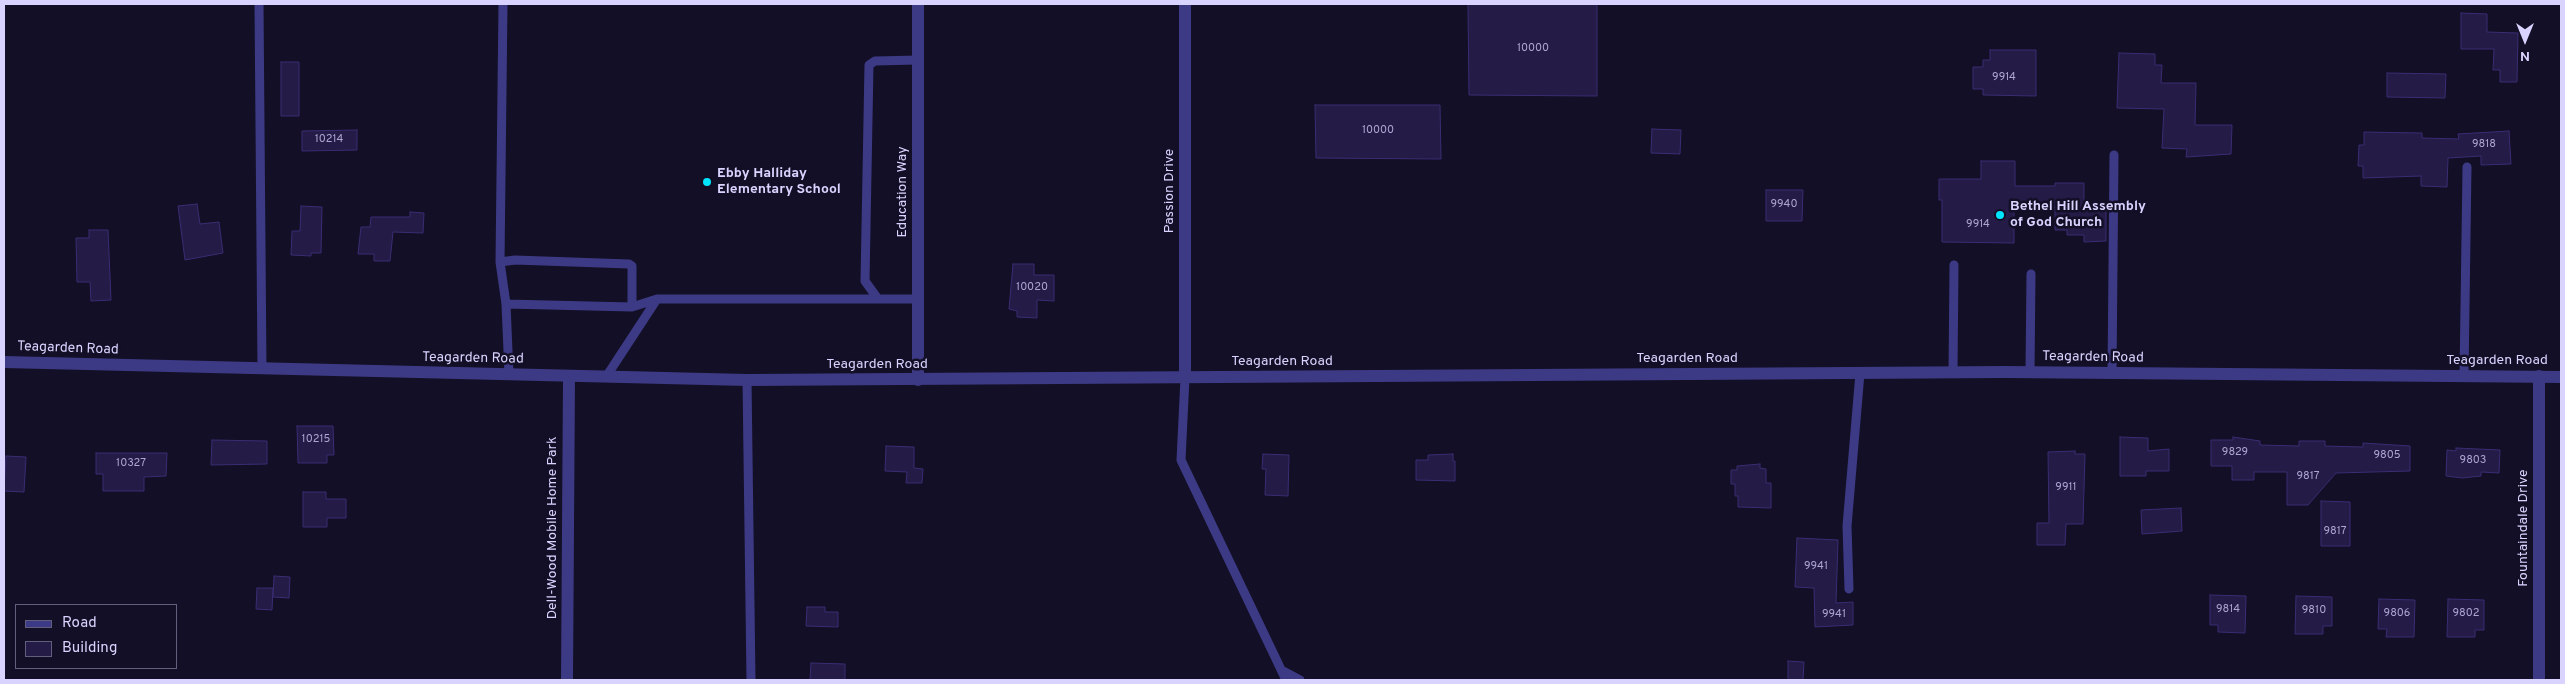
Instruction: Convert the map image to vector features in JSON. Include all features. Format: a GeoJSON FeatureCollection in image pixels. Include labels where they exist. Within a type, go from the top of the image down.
{"type":"FeatureCollection","features":[{"type":"Feature","properties":{"kind":"street","name":"Education Way"},"geometry":{"type":"LineString","coordinates":[[918,4],[918,380]]}},
{"type":"Feature","properties":{"kind":"street","name":"Passion Drive"},"geometry":{"type":"LineString","coordinates":[[1185,4],[1185,378]]}},
{"type":"Feature","properties":{"kind":"street","name":"Teagarden Road"},"geometry":{"type":"LineString","coordinates":[[4,362],[747,380],[1953,372],[2561,376]]}},
{"type":"Feature","properties":{"kind":"street","name":"Dell-Wood Mobile Home Park"},"geometry":{"type":"LineString","coordinates":[[567,680],[569,376]]}},
{"type":"Feature","properties":{"kind":"street","name":"Fountaindale Drive"},"geometry":{"type":"LineString","coordinates":[[2539,376],[2539,680]]}},
{"type":"Feature","properties":{"kind":"lane"},"geometry":{"type":"LineString","coordinates":[[259,4],[262,369]]}},
{"type":"Feature","properties":{"kind":"lane"},"geometry":{"type":"LineString","coordinates":[[503,4],[500,262],[506,304],[509,375]]}},
{"type":"Feature","properties":{"kind":"lane"},"geometry":{"type":"LineString","coordinates":[[878,299],[865,281],[869,66],[875,61],[918,60]]}},
{"type":"Feature","properties":{"kind":"lane"},"geometry":{"type":"LineString","coordinates":[[2112,374],[2114,155]]}},
{"type":"Feature","properties":{"kind":"lane"},"geometry":{"type":"LineString","coordinates":[[2464,376],[2467,167]]}},
{"type":"Feature","properties":{"kind":"lane"},"geometry":{"type":"LineString","coordinates":[[500,262],[515,260],[629,264],[632,266],[632,307]]}},
{"type":"Feature","properties":{"kind":"lane"},"geometry":{"type":"LineString","coordinates":[[1953,372],[1954,265]]}},
{"type":"Feature","properties":{"kind":"lane"},"geometry":{"type":"LineString","coordinates":[[2030,372],[2031,274]]}},
{"type":"Feature","properties":{"kind":"lane"},"geometry":{"type":"LineString","coordinates":[[506,304],[632,307],[657,299],[918,299]]}},
{"type":"Feature","properties":{"kind":"lane"},"geometry":{"type":"LineString","coordinates":[[606,377],[657,299]]}},
{"type":"Feature","properties":{"kind":"lane"},"geometry":{"type":"LineString","coordinates":[[1849,590],[1847,526],[1860,373]]}},
{"type":"Feature","properties":{"kind":"lane"},"geometry":{"type":"LineString","coordinates":[[1185,378],[1181,460],[1286,680]]}},
{"type":"Feature","properties":{"kind":"lane"},"geometry":{"type":"LineString","coordinates":[[747,380],[752,680]]}},
{"type":"Feature","properties":{"kind":"lane"},"geometry":{"type":"LineString","coordinates":[[1283,671],[1300,680]]}},
{"type":"Feature","properties":{"kind":"building"},"geometry":{"type":"Polygon","coordinates":[[[1468,4],[1597,4],[1597,96],[1469,95],[1468,4]]]}},
{"type":"Feature","properties":{"kind":"building"},"geometry":{"type":"Polygon","coordinates":[[[2461,13],[2487,14],[2487,32],[2518,33],[2517,82],[2500,82],[2500,70],[2493,70],[2494,49],[2461,49],[2461,13]]]}},
{"type":"Feature","properties":{"kind":"building"},"geometry":{"type":"Polygon","coordinates":[[[1990,50],[2036,50],[2036,96],[1983,95],[1983,89],[1973,89],[1973,67],[1983,67],[1983,60],[1990,60],[1990,50]]]}},
{"type":"Feature","properties":{"kind":"building"},"geometry":{"type":"Polygon","coordinates":[[[2119,53],[2155,54],[2155,65],[2162,65],[2161,83],[2196,83],[2195,125],[2232,125],[2231,154],[2186,157],[2187,149],[2162,148],[2164,109],[2117,108],[2119,53]]]}},
{"type":"Feature","properties":{"kind":"building"},"geometry":{"type":"Polygon","coordinates":[[[281,62],[299,62],[299,116],[281,116],[281,62]]]}},
{"type":"Feature","properties":{"kind":"building"},"geometry":{"type":"Polygon","coordinates":[[[2387,73],[2446,74],[2445,98],[2387,97],[2387,73]]]}},
{"type":"Feature","properties":{"kind":"building"},"geometry":{"type":"Polygon","coordinates":[[[1315,105],[1440,105],[1441,159],[1316,158],[1315,105]]]}},
{"type":"Feature","properties":{"kind":"building"},"geometry":{"type":"Polygon","coordinates":[[[1652,129],[1681,130],[1680,154],[1651,153],[1652,129]]]}},
{"type":"Feature","properties":{"kind":"building"},"geometry":{"type":"Polygon","coordinates":[[[357,130],[357,150],[302,151],[302,131],[357,130]]]}},
{"type":"Feature","properties":{"kind":"building"},"geometry":{"type":"Polygon","coordinates":[[[2509,131],[2511,164],[2481,165],[2481,156],[2448,158],[2447,187],[2421,186],[2421,176],[2363,178],[2363,166],[2358,166],[2359,145],[2364,145],[2364,132],[2422,133],[2422,138],[2459,139],[2458,134],[2509,131]]]}},
{"type":"Feature","properties":{"kind":"building"},"geometry":{"type":"Polygon","coordinates":[[[1981,161],[2015,161],[2015,186],[2055,186],[2055,183],[2084,183],[2084,209],[2106,209],[2106,241],[2084,242],[2084,235],[2067,235],[2067,230],[2055,230],[2055,207],[2014,207],[2014,243],[1942,242],[1942,200],[1939,200],[1939,179],[1981,179],[1981,161]]]}},
{"type":"Feature","properties":{"kind":"building"},"geometry":{"type":"Polygon","coordinates":[[[1766,190],[1803,190],[1802,221],[1766,221],[1766,190]]]}},
{"type":"Feature","properties":{"kind":"building"},"geometry":{"type":"Polygon","coordinates":[[[197,204],[200,224],[219,222],[223,253],[185,260],[178,206],[197,204]]]}},
{"type":"Feature","properties":{"kind":"building"},"geometry":{"type":"Polygon","coordinates":[[[301,206],[322,207],[321,253],[311,253],[311,256],[291,255],[292,231],[300,231],[301,206]]]}},
{"type":"Feature","properties":{"kind":"building"},"geometry":{"type":"Polygon","coordinates":[[[410,212],[424,213],[423,233],[393,232],[390,261],[374,261],[374,254],[358,254],[361,227],[370,227],[371,217],[410,217],[410,212]]]}},
{"type":"Feature","properties":{"kind":"building"},"geometry":{"type":"Polygon","coordinates":[[[89,230],[108,230],[111,300],[91,301],[90,282],[77,282],[76,238],[89,238],[89,230]]]}},
{"type":"Feature","properties":{"kind":"building"},"geometry":{"type":"Polygon","coordinates":[[[1013,264],[1034,264],[1034,275],[1054,275],[1054,301],[1037,300],[1037,318],[1017,317],[1017,311],[1009,309],[1013,264]]]}},
{"type":"Feature","properties":{"kind":"building"},"geometry":{"type":"Polygon","coordinates":[[[297,426],[333,426],[334,455],[327,455],[327,463],[298,463],[297,426]]]}},
{"type":"Feature","properties":{"kind":"building"},"geometry":{"type":"Polygon","coordinates":[[[2120,437],[2148,438],[2148,451],[2169,449],[2169,471],[2146,471],[2146,476],[2120,476],[2120,437]]]}},
{"type":"Feature","properties":{"kind":"building"},"geometry":{"type":"Polygon","coordinates":[[[2233,437],[2260,441],[2260,445],[2299,446],[2299,441],[2325,441],[2325,446],[2363,447],[2363,443],[2410,446],[2410,471],[2336,473],[2308,505],[2287,505],[2287,472],[2254,472],[2254,480],[2232,480],[2232,466],[2211,466],[2211,440],[2233,440],[2233,437]]]}},
{"type":"Feature","properties":{"kind":"building"},"geometry":{"type":"Polygon","coordinates":[[[212,440],[267,441],[267,464],[211,465],[212,440]]]}},
{"type":"Feature","properties":{"kind":"building"},"geometry":{"type":"Polygon","coordinates":[[[886,446],[914,447],[914,468],[923,469],[922,483],[906,483],[907,472],[885,471],[886,446]]]}},
{"type":"Feature","properties":{"kind":"building"},"geometry":{"type":"Polygon","coordinates":[[[2456,448],[2500,450],[2499,473],[2481,472],[2481,476],[2462,478],[2446,476],[2447,450],[2456,451],[2456,448]]]}},
{"type":"Feature","properties":{"kind":"building"},"geometry":{"type":"Polygon","coordinates":[[[2075,451],[2075,454],[2085,454],[2083,524],[2066,524],[2065,545],[2037,545],[2037,523],[2049,523],[2048,452],[2075,451]]]}},
{"type":"Feature","properties":{"kind":"building"},"geometry":{"type":"Polygon","coordinates":[[[96,453],[167,453],[166,476],[144,477],[144,491],[103,491],[103,474],[96,474],[96,453]]]}},
{"type":"Feature","properties":{"kind":"building"},"geometry":{"type":"Polygon","coordinates":[[[1263,454],[1289,455],[1288,496],[1265,495],[1266,469],[1262,469],[1263,454]]]}},
{"type":"Feature","properties":{"kind":"building"},"geometry":{"type":"Polygon","coordinates":[[[1453,454],[1455,481],[1416,480],[1416,460],[1428,460],[1428,455],[1453,454]]]}},
{"type":"Feature","properties":{"kind":"building"},"geometry":{"type":"Polygon","coordinates":[[[6,456],[26,457],[24,492],[4,491],[6,456]]]}},
{"type":"Feature","properties":{"kind":"building"},"geometry":{"type":"Polygon","coordinates":[[[1760,464],[1760,468],[1766,469],[1766,483],[1771,483],[1771,508],[1738,507],[1738,496],[1735,496],[1735,484],[1731,484],[1731,470],[1737,470],[1737,466],[1760,464]]]}},
{"type":"Feature","properties":{"kind":"building"},"geometry":{"type":"Polygon","coordinates":[[[303,492],[326,492],[326,499],[346,499],[346,518],[327,518],[327,527],[303,527],[303,492]]]}},
{"type":"Feature","properties":{"kind":"building"},"geometry":{"type":"Polygon","coordinates":[[[2321,501],[2350,502],[2350,546],[2321,546],[2321,501]]]}},
{"type":"Feature","properties":{"kind":"building"},"geometry":{"type":"Polygon","coordinates":[[[2181,508],[2182,531],[2142,534],[2141,510],[2181,508]]]}},
{"type":"Feature","properties":{"kind":"building"},"geometry":{"type":"Polygon","coordinates":[[[1797,538],[1838,540],[1836,603],[1853,602],[1853,625],[1815,627],[1814,588],[1795,587],[1797,538]]]}},
{"type":"Feature","properties":{"kind":"building"},"geometry":{"type":"Polygon","coordinates":[[[274,576],[290,577],[289,598],[273,597],[274,576]]]}},
{"type":"Feature","properties":{"kind":"building"},"geometry":{"type":"Polygon","coordinates":[[[257,588],[273,588],[272,610],[256,609],[257,588]]]}},
{"type":"Feature","properties":{"kind":"building"},"geometry":{"type":"Polygon","coordinates":[[[2210,595],[2246,596],[2245,633],[2218,632],[2218,625],[2210,625],[2210,595]]]}},
{"type":"Feature","properties":{"kind":"building"},"geometry":{"type":"Polygon","coordinates":[[[2296,596],[2332,597],[2332,626],[2323,626],[2323,634],[2295,634],[2296,596]]]}},
{"type":"Feature","properties":{"kind":"building"},"geometry":{"type":"Polygon","coordinates":[[[2379,599],[2415,600],[2414,637],[2386,637],[2387,629],[2378,629],[2379,599]]]}},
{"type":"Feature","properties":{"kind":"building"},"geometry":{"type":"Polygon","coordinates":[[[2448,599],[2484,600],[2484,630],[2475,630],[2475,637],[2447,637],[2448,599]]]}},
{"type":"Feature","properties":{"kind":"building"},"geometry":{"type":"Polygon","coordinates":[[[807,607],[825,607],[825,612],[838,612],[838,627],[806,626],[807,607]]]}},
{"type":"Feature","properties":{"kind":"building"},"geometry":{"type":"Polygon","coordinates":[[[1788,661],[1804,662],[1803,680],[1788,680],[1788,661]]]}},
{"type":"Feature","properties":{"kind":"building"},"geometry":{"type":"Polygon","coordinates":[[[811,663],[845,664],[845,680],[810,680],[811,663]]]}},
{"type":"Feature","properties":{"kind":"place","name":"Ebby Halliday Elementary School"},"geometry":{"type":"Point","coordinates":[707,182]}},
{"type":"Feature","properties":{"kind":"place","name":"Bethel Hill Assembly of God Church"},"geometry":{"type":"Point","coordinates":[2000,215]}}]}
